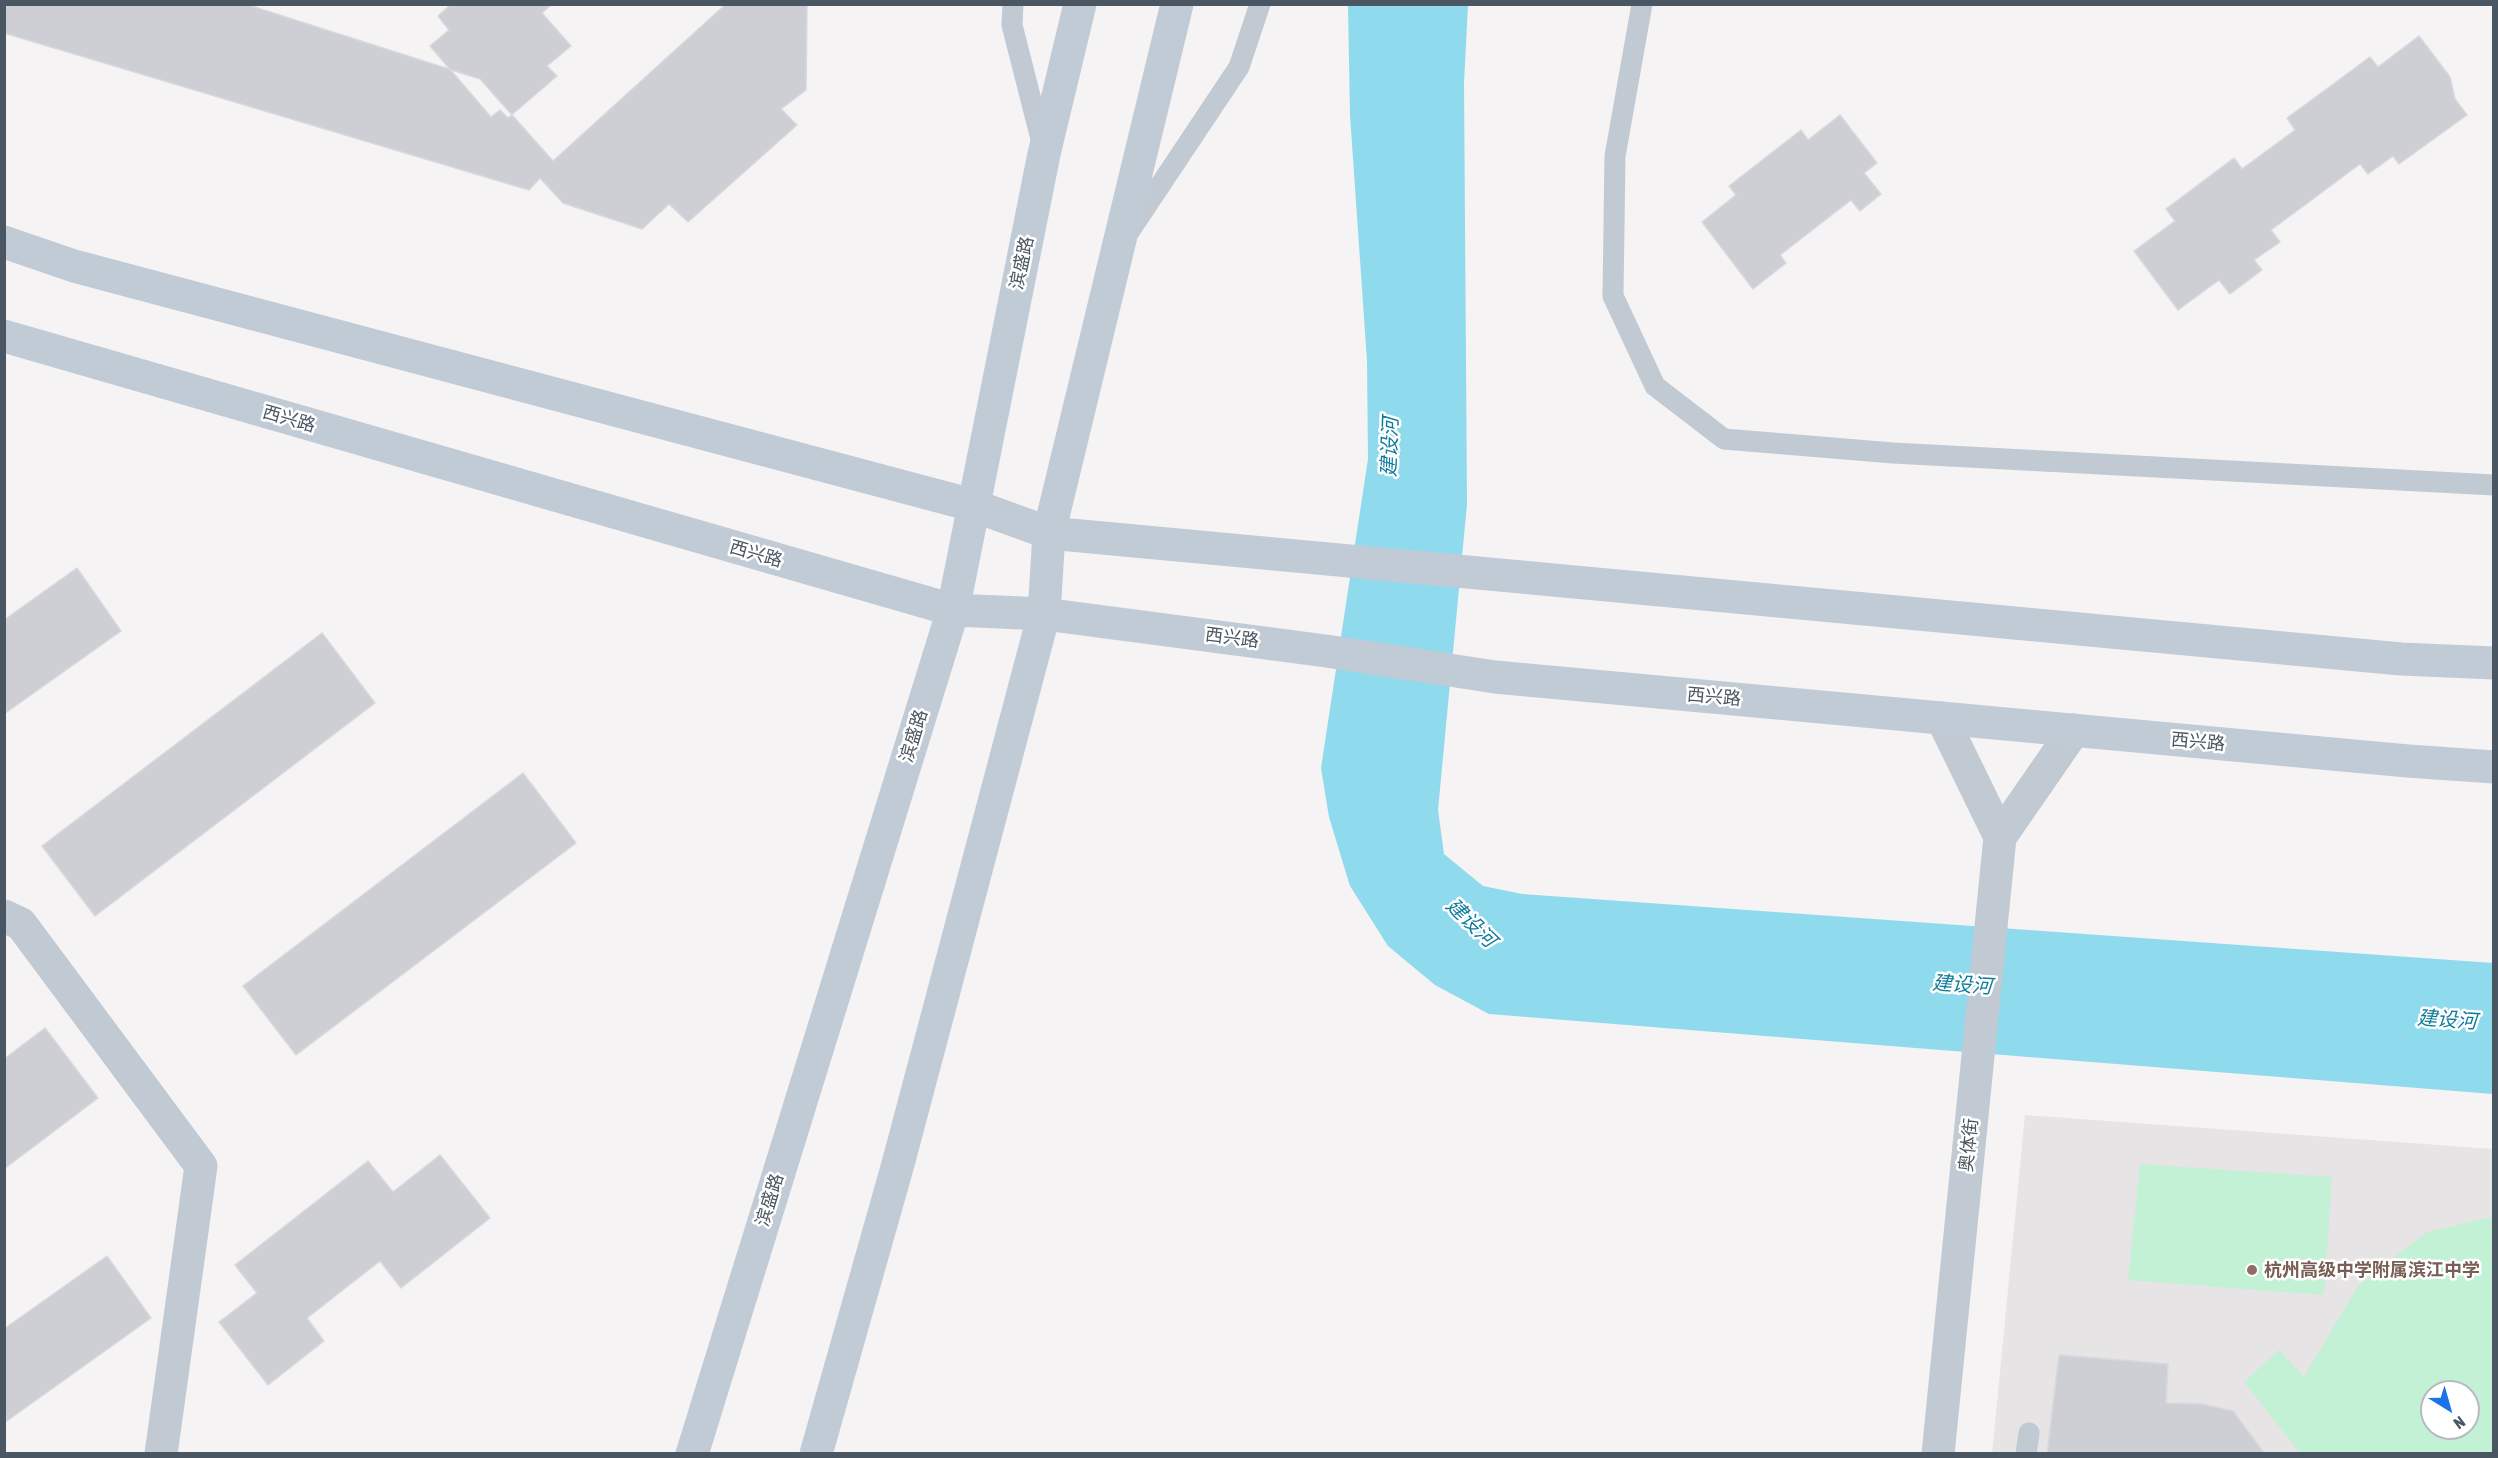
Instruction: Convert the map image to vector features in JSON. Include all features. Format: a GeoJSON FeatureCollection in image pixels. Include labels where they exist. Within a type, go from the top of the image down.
{"type":"FeatureCollection","features":[{"type":"Feature","properties":{"kind":"main road","name":"滨盛路"},"geometry":{"type":"LineString","coordinates":[[692,1454],[953,610],[1044,154],[1080,4]]}},
{"type":"Feature","properties":{"kind":"main road"},"geometry":{"type":"LineString","coordinates":[[816,1454],[898,1164],[1044,614],[1049,533],[1177,4]]}},
{"type":"Feature","properties":{"kind":"main road"},"geometry":{"type":"LineString","coordinates":[[4,243],[74,266],[972,506],[1049,533],[2389,658],[2493,663]]}},
{"type":"Feature","properties":{"kind":"main road","name":"西兴路"},"geometry":{"type":"LineString","coordinates":[[4,336],[953,610],[1044,614],[1326,651],[1496,677],[2493,767]]}},
{"type":"Feature","properties":{"kind":"street"},"geometry":{"type":"LineString","coordinates":[[1942,718],[2000,837]]}},
{"type":"Feature","properties":{"kind":"street","name":"奥体街"},"geometry":{"type":"LineString","coordinates":[[1938,1454],[2000,837],[2074,730]]}},
{"type":"Feature","properties":{"kind":"street"},"geometry":{"type":"LineString","coordinates":[[4,916],[21,924],[201,1166],[161,1454]]}},
{"type":"Feature","properties":{"kind":"lane"},"geometry":{"type":"LineString","coordinates":[[1013,4],[1012,25],[1044,154]]}},
{"type":"Feature","properties":{"kind":"lane"},"geometry":{"type":"LineString","coordinates":[[1118,247],[1239,67],[1260,4]]}},
{"type":"Feature","properties":{"kind":"lane"},"geometry":{"type":"LineString","coordinates":[[1642,4],[1615,156],[1613,296],[1654,386],[1724,439],[1893,453],[2493,485]]}},
{"type":"Feature","properties":{"kind":"shaded area","name":"杭州高级中学附属滨江中学"},"geometry":{"type":"Polygon","coordinates":[[[2025,1115],[2493,1149],[2493,1453],[1992,1454],[2025,1115]]]}},
{"type":"Feature","properties":{"kind":"green space"},"geometry":{"type":"Polygon","coordinates":[[[2140,1164],[2332,1177],[2324,1295],[2128,1280],[2140,1164]]]}},
{"type":"Feature","properties":{"kind":"green space"},"geometry":{"type":"Polygon","coordinates":[[[2493,1217],[2493,1453],[2300,1453],[2244,1382],[2279,1350],[2304,1377],[2358,1286],[2427,1232],[2493,1217]]]}},
{"type":"Feature","properties":{"kind":"water","name":"建设河"},"geometry":{"type":"Polygon","coordinates":[[[1348,5],[1468,5],[1464,83],[1467,504],[1438,810],[1444,854],[1483,886],[1522,894],[2493,963],[2493,1094],[1489,1014],[1435,985],[1388,946],[1350,886],[1329,817],[1321,768],[1368,459],[1367,361],[1350,115],[1348,5]]]}},
{"type":"Feature","properties":{"kind":"building"},"geometry":{"type":"Polygon","coordinates":[[[4,4],[245,4],[480,79],[553,161],[726,4],[807,4],[806,90],[781,109],[797,125],[688,222],[669,204],[642,229],[563,203],[540,178],[529,190],[4,33],[4,4]]]}},
{"type":"Feature","properties":{"kind":"building"},"geometry":{"type":"Polygon","coordinates":[[[447,4],[552,4],[542,13],[571,46],[547,66],[557,76],[508,118],[500,110],[491,117],[430,46],[449,30],[438,16],[449,6],[447,4]]]}},
{"type":"Feature","properties":{"kind":"building"},"geometry":{"type":"Polygon","coordinates":[[[2419,36],[2450,77],[2455,99],[2467,115],[2399,164],[2393,156],[2368,174],[2360,164],[2271,230],[2280,242],[2254,260],[2262,270],[2230,294],[2219,280],[2178,310],[2134,251],[2175,221],[2166,209],[2234,158],[2242,169],[2295,130],[2287,118],[2370,57],[2378,67],[2419,36]]]}},
{"type":"Feature","properties":{"kind":"building"},"geometry":{"type":"Polygon","coordinates":[[[1840,115],[1877,163],[1864,173],[1881,194],[1860,211],[1851,200],[1780,255],[1786,263],[1753,289],[1702,222],[1736,195],[1729,186],[1801,130],[1808,140],[1840,115]]]}},
{"type":"Feature","properties":{"kind":"building"},"geometry":{"type":"Polygon","coordinates":[[[77,568],[121,631],[4,714],[4,620],[77,568]]]}},
{"type":"Feature","properties":{"kind":"building"},"geometry":{"type":"Polygon","coordinates":[[[322,633],[375,703],[95,916],[42,846],[322,633]]]}},
{"type":"Feature","properties":{"kind":"building"},"geometry":{"type":"Polygon","coordinates":[[[523,773],[576,843],[296,1055],[243,986],[523,773]]]}},
{"type":"Feature","properties":{"kind":"building"},"geometry":{"type":"Polygon","coordinates":[[[45,1028],[98,1098],[4,1169],[4,1059],[45,1028]]]}},
{"type":"Feature","properties":{"kind":"building"},"geometry":{"type":"Polygon","coordinates":[[[440,1155],[490,1218],[401,1288],[380,1261],[307,1318],[324,1341],[268,1385],[219,1322],[257,1293],[235,1265],[368,1161],[393,1192],[440,1155]]]}},
{"type":"Feature","properties":{"kind":"building"},"geometry":{"type":"Polygon","coordinates":[[[107,1256],[151,1318],[4,1423],[4,1329],[107,1256]]]}},
{"type":"Feature","properties":{"kind":"building"},"geometry":{"type":"Polygon","coordinates":[[[2059,1355],[2168,1364],[2166,1403],[2202,1404],[2233,1411],[2265,1454],[2047,1454],[2059,1355]]]}},
{"type":"Feature","properties":{"kind":"place","name":"杭州高级中学附属滨江中学"},"geometry":{"type":"Point","coordinates":[2252,1270]}}]}
